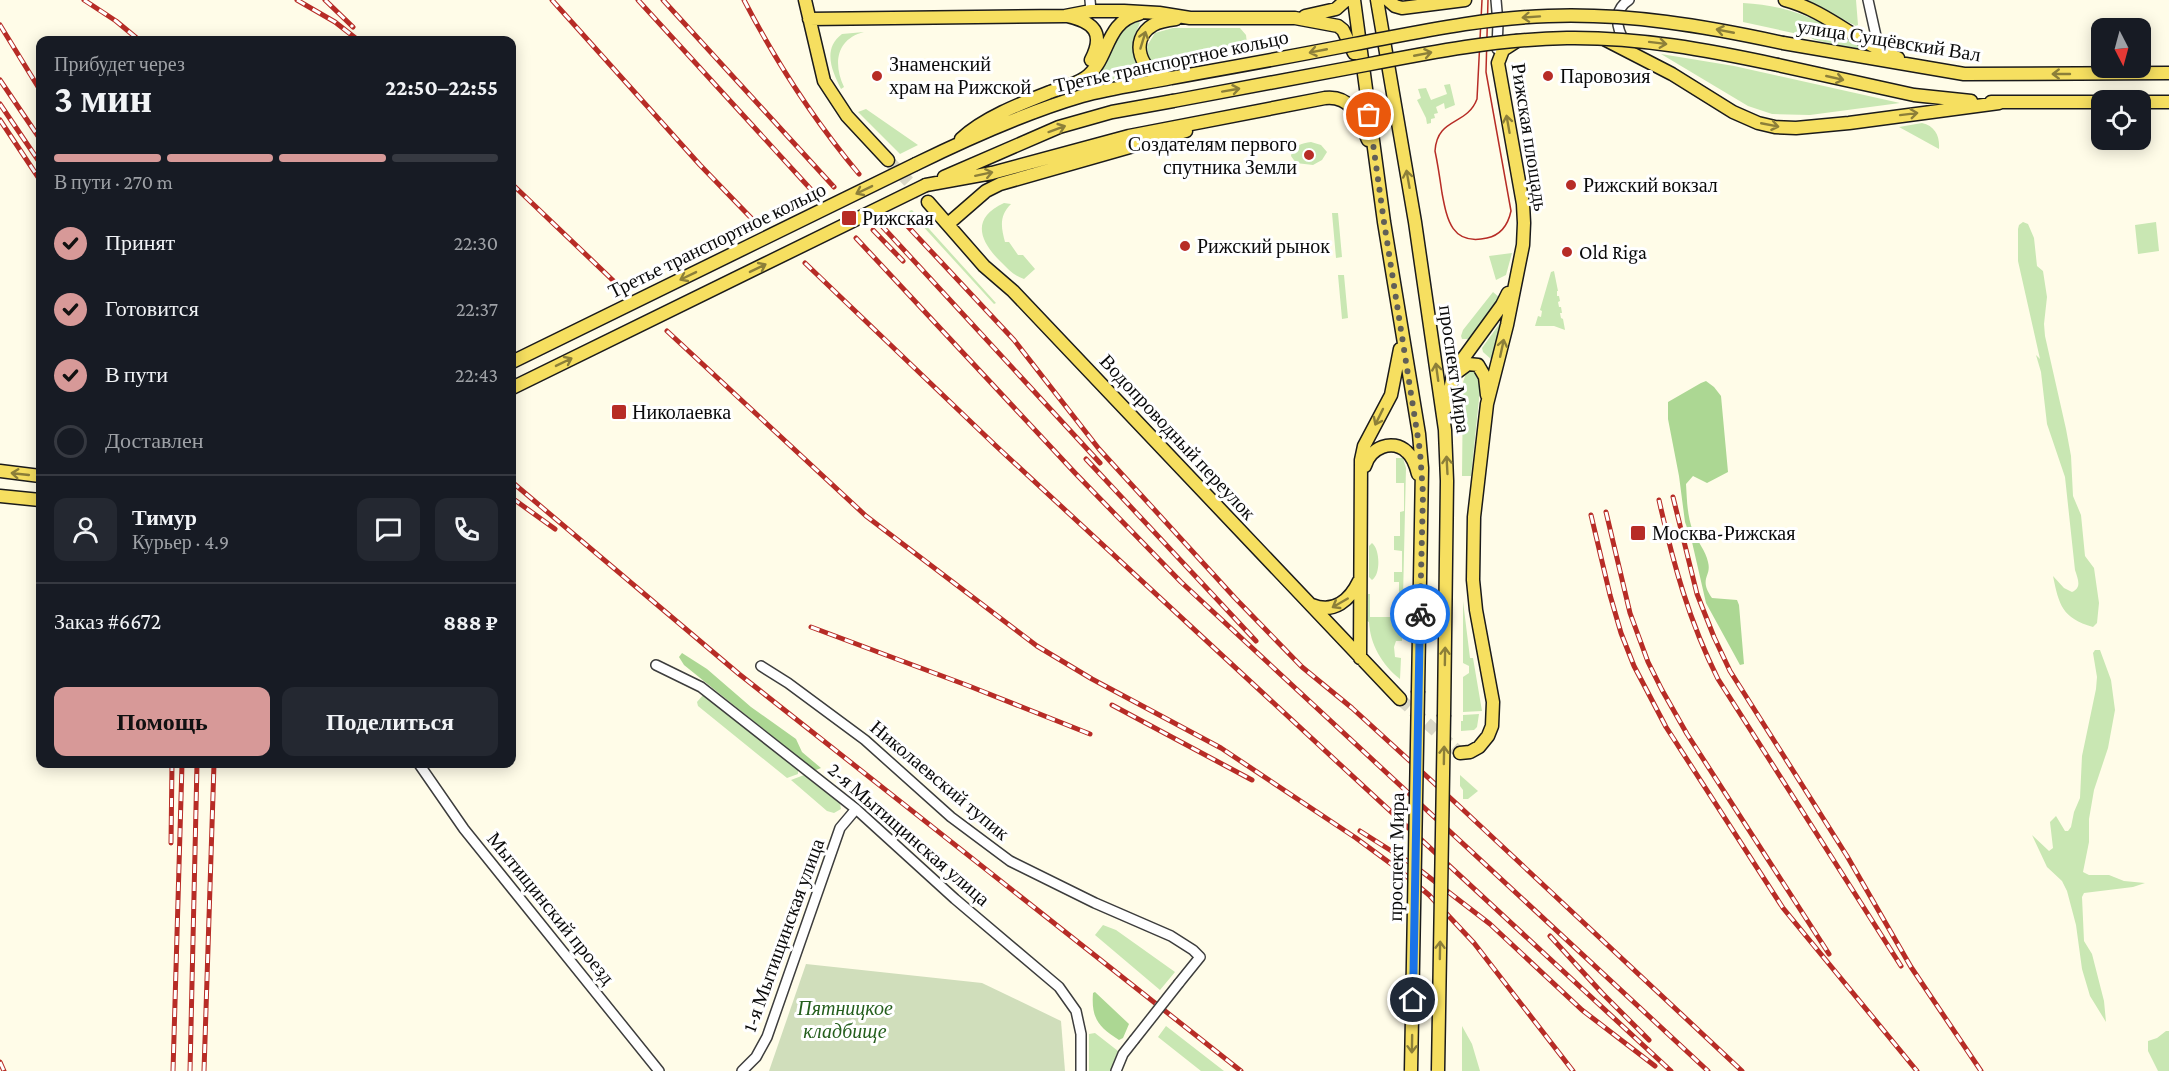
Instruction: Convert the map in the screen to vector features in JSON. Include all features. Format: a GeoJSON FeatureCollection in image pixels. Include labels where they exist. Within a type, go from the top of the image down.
{"type":"FeatureCollection","features":[{"type":"Feature","properties":{"kind":"main road"},"geometry":{"type":"LineString","coordinates":[[805,0],[820,69],[830,91],[847,116],[888,160]]}},
{"type":"Feature","properties":{"kind":"main road"},"geometry":{"type":"LineString","coordinates":[[1295,18],[1331,11],[1346,0]]}},
{"type":"Feature","properties":{"kind":"main road","name":"проспект Мира"},"geometry":{"type":"LineString","coordinates":[[1354,0],[1375,156],[1419,434],[1423,494],[1412,1071]]}},
{"type":"Feature","properties":{"kind":"main road","name":"проспект Мира"},"geometry":{"type":"LineString","coordinates":[[1377,0],[1415,222],[1445,430],[1447,481],[1438,1071]]}},
{"type":"Feature","properties":{"kind":"main road"},"geometry":{"type":"LineString","coordinates":[[1388,0],[1402,8],[1465,0]]}},
{"type":"Feature","properties":{"kind":"main road"},"geometry":{"type":"LineString","coordinates":[[1785,0],[1816,12],[1876,48],[1904,60],[1948,72]]}},
{"type":"Feature","properties":{"kind":"main road"},"geometry":{"type":"LineString","coordinates":[[1065,16],[1091,5],[1190,18],[1295,18],[1329,23],[1343,30],[1364,74]]}},
{"type":"Feature","properties":{"kind":"main road"},"geometry":{"type":"LineString","coordinates":[[952,147],[977,126],[1085,78],[1097,64],[1118,25],[1126,17],[1146,12]]}},
{"type":"Feature","properties":{"kind":"main road","name":"Третье транспортное кольцо"},"geometry":{"type":"LineString","coordinates":[[516,360],[952,147],[1052,106],[1108,90],[1447,27],[1528,17],[1569,15],[1652,19],[1783,43]]}},
{"type":"Feature","properties":{"kind":"main road"},"geometry":{"type":"LineString","coordinates":[[809,19],[1065,16],[1080,19],[1092,26],[1097,34],[1097,46],[1090,62],[1081,73],[1051,92]]}},
{"type":"Feature","properties":{"kind":"main road"},"geometry":{"type":"LineString","coordinates":[[1172,78],[1158,76],[1144,65],[1140,51],[1143,36],[1147,30],[1158,23],[1190,18]]}},
{"type":"Feature","properties":{"kind":"main road"},"geometry":{"type":"LineString","coordinates":[[1498,63],[1503,50],[1509,44],[1532,38],[1600,38],[1634,52],[1733,112],[1758,123],[1775,127],[1796,128],[1850,123],[1999,103],[2091,102]]}},
{"type":"Feature","properties":{"kind":"main road","name":"Третье транспортное кольцо"},"geometry":{"type":"LineString","coordinates":[[516,386],[926,185],[1059,127],[1112,112],[1451,49],[1569,38],[1649,41],[1690,47],[1914,94],[1999,103]]}},
{"type":"Feature","properties":{"kind":"main road","name":"улица Сущёвский Вал"},"geometry":{"type":"LineString","coordinates":[[1783,43],[1948,72],[1980,75],[2169,74]]}},
{"type":"Feature","properties":{"kind":"main road","name":"Рижская площадь"},"geometry":{"type":"LineString","coordinates":[[1498,63],[1523,204],[1522,245],[1515,279]]}},
{"type":"Feature","properties":{"kind":"main road"},"geometry":{"type":"LineString","coordinates":[[926,185],[992,173],[1099,143],[1316,99],[1338,98],[1351,104],[1375,156]]}},
{"type":"Feature","properties":{"kind":"main road"},"geometry":{"type":"LineString","coordinates":[[2151,102],[2169,102]]}},
{"type":"Feature","properties":{"kind":"main road"},"geometry":{"type":"LineString","coordinates":[[948,224],[986,191],[1000,184],[1171,136],[1220,118]]}},
{"type":"Feature","properties":{"kind":"main road","name":"Водопроводный переулок"},"geometry":{"type":"LineString","coordinates":[[928,202],[984,266],[1021,300],[1400,699]]}},
{"type":"Feature","properties":{"kind":"main road"},"geometry":{"type":"LineString","coordinates":[[1445,430],[1451,382],[1459,362],[1502,305],[1515,279]]}},
{"type":"Feature","properties":{"kind":"main road"},"geometry":{"type":"LineString","coordinates":[[1460,753],[1476,750],[1486,741],[1491,732],[1493,714],[1476,610],[1472,556],[1478,472],[1487,404],[1497,370],[1515,279]]}},
{"type":"Feature","properties":{"kind":"main road"},"geometry":{"type":"LineString","coordinates":[[1360,658],[1363,452],[1391,395],[1398,369],[1400,321]]}},
{"type":"Feature","properties":{"kind":"main road"},"geometry":{"type":"LineString","coordinates":[[1451,382],[1456,372],[1464,366],[1478,365],[1485,377],[1487,404]]}},
{"type":"Feature","properties":{"kind":"main road"},"geometry":{"type":"LineString","coordinates":[[1361,484],[1367,457],[1371,452],[1392,446],[1409,454],[1417,470],[1423,494]]}},
{"type":"Feature","properties":{"kind":"main road"},"geometry":{"type":"LineString","coordinates":[[0,471],[36,476]]}},
{"type":"Feature","properties":{"kind":"main road"},"geometry":{"type":"LineString","coordinates":[[0,496],[36,500]]}},
{"type":"Feature","properties":{"kind":"main road"},"geometry":{"type":"LineString","coordinates":[[1308,603],[1326,609],[1340,605],[1348,598],[1361,577]]}},
{"type":"Feature","properties":{"kind":"street","name":"Рижская площадь"},"geometry":{"type":"LineString","coordinates":[[1496,0],[1498,63]]}},
{"type":"Feature","properties":{"kind":"street"},"geometry":{"type":"LineString","coordinates":[[1629,0],[1618,10],[1617,21],[1621,36],[1634,52]]}},
{"type":"Feature","properties":{"kind":"street"},"geometry":{"type":"LineString","coordinates":[[1868,0],[1880,43],[1888,51],[1904,60]]}},
{"type":"Feature","properties":{"kind":"street","name":"2-я Мытищинская улица"},"geometry":{"type":"LineString","coordinates":[[656,664],[701,687],[856,809],[955,899],[1059,987],[1076,1011],[1081,1034],[1081,1071]]}},
{"type":"Feature","properties":{"kind":"street","name":"Николаевский тупик"},"geometry":{"type":"LineString","coordinates":[[761,666],[788,682],[865,740],[951,817],[1010,861],[1095,903],[1171,936],[1200,957],[1123,1054],[1116,1071]]}},
{"type":"Feature","properties":{"kind":"street","name":"Мытищинский проезд"},"geometry":{"type":"LineString","coordinates":[[422,768],[464,829],[659,1071]]}},
{"type":"Feature","properties":{"kind":"street","name":"1-я Мытищинская улица"},"geometry":{"type":"LineString","coordinates":[[742,1071],[756,1057],[767,1037],[840,828],[856,809]]}},
{"type":"Feature","properties":{"kind":"green space"},"geometry":{"type":"Polygon","coordinates":[[[1805,0],[1856,0],[1858,25],[1856,26],[1805,0]]]}},
{"type":"Feature","properties":{"kind":"green space"},"geometry":{"type":"Polygon","coordinates":[[[1743,3],[1776,7],[1806,16],[1835,30],[1862,49],[1743,22],[1743,3]]]}},
{"type":"Feature","properties":{"kind":"green space"},"geometry":{"type":"Polygon","coordinates":[[[1137,21],[1140,23],[1134,37],[1135,60],[1142,75],[1096,82],[1095,77],[1122,26],[1137,21]]]}},
{"type":"Feature","properties":{"kind":"green space"},"geometry":{"type":"Polygon","coordinates":[[[1173,28],[1240,28],[1246,35],[1248,52],[1174,67],[1171,71],[1161,70],[1153,65],[1147,46],[1155,33],[1173,28]]]}},
{"type":"Feature","properties":{"kind":"green space"},"geometry":{"type":"Polygon","coordinates":[[[864,32],[855,35],[842,46],[838,61],[844,87],[841,89],[832,68],[832,46],[842,34],[864,32]]]}},
{"type":"Feature","properties":{"kind":"green space"},"geometry":{"type":"Polygon","coordinates":[[[1661,54],[1734,66],[1900,103],[1810,115],[1772,114],[1748,106],[1661,54]]]}},
{"type":"Feature","properties":{"kind":"green space"},"geometry":{"type":"Polygon","coordinates":[[[1450,84],[1455,105],[1445,109],[1444,103],[1436,107],[1438,113],[1434,114],[1435,118],[1431,119],[1431,123],[1427,124],[1417,100],[1421,98],[1418,89],[1426,88],[1431,100],[1447,94],[1444,85],[1450,84]]]}},
{"type":"Feature","properties":{"kind":"green space"},"geometry":{"type":"Polygon","coordinates":[[[866,109],[918,145],[900,154],[858,112],[866,109]]]}},
{"type":"Feature","properties":{"kind":"green space"},"geometry":{"type":"Polygon","coordinates":[[[1922,123],[1930,126],[1936,132],[1939,149],[1899,127],[1922,123]]]}},
{"type":"Feature","properties":{"kind":"green space"},"geometry":{"type":"Polygon","coordinates":[[[1311,142],[1321,145],[1327,152],[1322,160],[1313,165],[1296,163],[1291,156],[1295,147],[1311,142]]]}},
{"type":"Feature","properties":{"kind":"green space"},"geometry":{"type":"Polygon","coordinates":[[[1004,203],[1011,204],[1004,213],[1002,222],[1005,242],[1009,242],[1018,255],[1023,255],[1035,269],[1024,279],[1014,274],[993,254],[984,238],[982,230],[987,216],[993,209],[1004,203]]]}},
{"type":"Feature","properties":{"kind":"green space"},"geometry":{"type":"Polygon","coordinates":[[[912,210],[996,303],[994,304],[909,211],[912,210]]]}},
{"type":"Feature","properties":{"kind":"green space"},"geometry":{"type":"Polygon","coordinates":[[[1332,213],[1338,213],[1342,257],[1336,258],[1332,213]]]}},
{"type":"Feature","properties":{"kind":"green space"},"geometry":{"type":"Polygon","coordinates":[[[2023,222],[2028,224],[2034,238],[2037,266],[2043,271],[2047,297],[2045,336],[2071,456],[2073,496],[2081,515],[2085,556],[2094,568],[2099,603],[2097,623],[2093,627],[2068,615],[2060,603],[2053,576],[2064,588],[2072,592],[2077,588],[2065,477],[2047,424],[2041,372],[2036,355],[2040,359],[2018,261],[2018,229],[2023,222]]]}},
{"type":"Feature","properties":{"kind":"green space"},"geometry":{"type":"Polygon","coordinates":[[[2156,222],[2159,251],[2138,254],[2135,225],[2156,222]]]}},
{"type":"Feature","properties":{"kind":"green space"},"geometry":{"type":"Polygon","coordinates":[[[1512,253],[1506,275],[1496,280],[1489,256],[1512,253]]]}},
{"type":"Feature","properties":{"kind":"green space"},"geometry":{"type":"Polygon","coordinates":[[[1554,271],[1565,330],[1554,326],[1535,326],[1538,316],[1541,317],[1542,311],[1540,310],[1551,272],[1554,271]]]}},
{"type":"Feature","properties":{"kind":"green space"},"geometry":{"type":"Polygon","coordinates":[[[1338,275],[1344,275],[1348,318],[1342,319],[1338,275]]]}},
{"type":"Feature","properties":{"kind":"green space"},"geometry":{"type":"Polygon","coordinates":[[[1493,292],[1500,298],[1470,339],[1462,339],[1463,330],[1493,292]]]}},
{"type":"Feature","properties":{"kind":"green space"},"geometry":{"type":"Polygon","coordinates":[[[1502,323],[1492,360],[1482,348],[1502,323]]]}},
{"type":"Feature","properties":{"kind":"green space"},"geometry":{"type":"Polygon","coordinates":[[[1467,371],[1475,371],[1481,380],[1471,476],[1462,476],[1463,382],[1467,371]]]}},
{"type":"Feature","properties":{"kind":"green space"},"geometry":{"type":"Polygon","coordinates":[[[1706,381],[1721,396],[1728,472],[1707,483],[1693,476],[1686,484],[1688,508],[1693,531],[1708,562],[1706,586],[1708,591],[1712,598],[1737,600],[1739,605],[1744,664],[1740,665],[1706,603],[1685,522],[1668,419],[1668,402],[1706,381]]]}},
{"type":"Feature","properties":{"kind":"green space"},"geometry":{"type":"Polygon","coordinates":[[[1396,458],[1403,458],[1406,468],[1402,641],[1396,641],[1394,647],[1395,657],[1401,658],[1400,679],[1378,654],[1367,621],[1368,594],[1370,594],[1370,617],[1402,617],[1402,592],[1399,592],[1399,582],[1394,582],[1394,572],[1402,572],[1402,551],[1394,550],[1394,536],[1400,536],[1400,512],[1404,511],[1404,483],[1396,483],[1396,458]]]}},
{"type":"Feature","properties":{"kind":"green space"},"geometry":{"type":"Polygon","coordinates":[[[1372,543],[1377,550],[1378,562],[1377,573],[1372,580],[1369,577],[1369,546],[1372,543]]]}},
{"type":"Feature","properties":{"kind":"green space"},"geometry":{"type":"Polygon","coordinates":[[[1463,601],[1470,658],[1473,658],[1482,711],[1463,712],[1463,677],[1469,673],[1469,666],[1463,663],[1463,601]]]}},
{"type":"Feature","properties":{"kind":"green space"},"geometry":{"type":"Polygon","coordinates":[[[2095,650],[2100,650],[2111,680],[2115,710],[2108,748],[2094,790],[2089,819],[2089,842],[2083,872],[2089,875],[2109,875],[2124,881],[2145,883],[2133,887],[2084,893],[2082,897],[2084,941],[2092,954],[2104,1001],[2106,1022],[2090,996],[2082,969],[2076,925],[2067,891],[2062,881],[2047,867],[2032,835],[2049,851],[2053,848],[2050,822],[2056,816],[2065,831],[2071,827],[2080,798],[2082,756],[2096,689],[2097,677],[2093,653],[2095,650]]]}},
{"type":"Feature","properties":{"kind":"green space"},"geometry":{"type":"Polygon","coordinates":[[[682,653],[707,669],[751,707],[796,739],[802,752],[821,768],[816,770],[812,768],[684,665],[679,657],[682,653]]]}},
{"type":"Feature","properties":{"kind":"green space"},"geometry":{"type":"Polygon","coordinates":[[[703,695],[798,769],[798,774],[787,778],[698,706],[697,702],[703,695]]]}},
{"type":"Feature","properties":{"kind":"green space"},"geometry":{"type":"Polygon","coordinates":[[[1479,714],[1477,727],[1474,730],[1461,731],[1463,715],[1479,714]]]}},
{"type":"Feature","properties":{"kind":"green space"},"geometry":{"type":"Polygon","coordinates":[[[804,775],[840,803],[841,809],[834,813],[827,811],[791,780],[804,775]]]}},
{"type":"Feature","properties":{"kind":"green space"},"geometry":{"type":"Polygon","coordinates":[[[1460,775],[1478,791],[1468,799],[1463,799],[1460,775]]]}},
{"type":"Feature","properties":{"kind":"green space"},"geometry":{"type":"Polygon","coordinates":[[[1103,925],[1116,930],[1175,972],[1160,990],[1095,935],[1103,925]]]}},
{"type":"Feature","properties":{"kind":"green space","name":"Пятницкое кладбище"},"geometry":{"type":"Polygon","coordinates":[[[806,964],[982,983],[1061,1021],[1065,1071],[769,1071],[806,964]]]}},
{"type":"Feature","properties":{"kind":"green space"},"geometry":{"type":"Polygon","coordinates":[[[1095,992],[1129,1024],[1123,1038],[1119,1040],[1101,1026],[1093,1009],[1093,993],[1095,992]]]}},
{"type":"Feature","properties":{"kind":"green space"},"geometry":{"type":"Polygon","coordinates":[[[1166,1026],[1224,1071],[1201,1071],[1158,1037],[1166,1026]]]}},
{"type":"Feature","properties":{"kind":"green space"},"geometry":{"type":"Polygon","coordinates":[[[1462,1026],[1472,1044],[1480,1071],[1462,1071],[1462,1026]]]}},
{"type":"Feature","properties":{"kind":"green space"},"geometry":{"type":"Polygon","coordinates":[[[2169,1031],[2169,1071],[2158,1071],[2148,1051],[2148,1041],[2169,1031]]]}},
{"type":"Feature","properties":{"kind":"green space"},"geometry":{"type":"Polygon","coordinates":[[[1095,1033],[1118,1051],[1110,1071],[1089,1071],[1089,1034],[1095,1033]]]}},
{"type":"Feature","properties":{"kind":"tunnel"},"geometry":{"type":"LineString","coordinates":[[888,160],[928,202]]}},
{"type":"Feature","properties":{"kind":"tunnel"},"geometry":{"type":"LineString","coordinates":[[1400,699],[1460,753]]}},
{"type":"Feature","properties":{"kind":"tram line"},"geometry":{"type":"LineString","coordinates":[[1482,0],[1477,99],[1466,114],[1441,132],[1435,151],[1449,221],[1459,234],[1475,239],[1492,237],[1500,232],[1506,225],[1511,211],[1486,72],[1488,0]]}},
{"type":"Feature","properties":{"kind":"railway"},"geometry":{"type":"LineString","coordinates":[[84,0],[134,36]]}},
{"type":"Feature","properties":{"kind":"railway"},"geometry":{"type":"LineString","coordinates":[[297,0],[335,22],[353,36]]}},
{"type":"Feature","properties":{"kind":"railway"},"geometry":{"type":"LineString","coordinates":[[325,0],[353,27]]}},
{"type":"Feature","properties":{"kind":"railway"},"geometry":{"type":"LineString","coordinates":[[552,0],[700,165],[757,224]]}},
{"type":"Feature","properties":{"kind":"railway"},"geometry":{"type":"LineString","coordinates":[[638,0],[816,195]]}},
{"type":"Feature","properties":{"kind":"railway"},"geometry":{"type":"LineString","coordinates":[[663,0],[834,187]]}},
{"type":"Feature","properties":{"kind":"railway"},"geometry":{"type":"LineString","coordinates":[[744,0],[797,90],[859,174]]}},
{"type":"Feature","properties":{"kind":"railway"},"geometry":{"type":"LineString","coordinates":[[0,25],[36,84]]}},
{"type":"Feature","properties":{"kind":"railway"},"geometry":{"type":"LineString","coordinates":[[0,80],[36,133]]}},
{"type":"Feature","properties":{"kind":"railway"},"geometry":{"type":"LineString","coordinates":[[0,104],[36,157]]}},
{"type":"Feature","properties":{"kind":"railway"},"geometry":{"type":"LineString","coordinates":[[0,120],[36,174]]}},
{"type":"Feature","properties":{"kind":"railway"},"geometry":{"type":"LineString","coordinates":[[516,188],[623,290]]}},
{"type":"Feature","properties":{"kind":"railway"},"geometry":{"type":"LineString","coordinates":[[899,217],[1014,340],[1099,449],[1235,598],[1302,667],[1352,708],[1458,805],[1742,1071]]}},
{"type":"Feature","properties":{"kind":"railway"},"geometry":{"type":"LineString","coordinates":[[881,225],[1100,463]]}},
{"type":"Feature","properties":{"kind":"railway"},"geometry":{"type":"LineString","coordinates":[[873,230],[903,261]]}},
{"type":"Feature","properties":{"kind":"railway"},"geometry":{"type":"LineString","coordinates":[[856,238],[1076,474],[1181,582],[1708,1071]]}},
{"type":"Feature","properties":{"kind":"railway"},"geometry":{"type":"LineString","coordinates":[[805,263],[995,445],[1671,1071]]}},
{"type":"Feature","properties":{"kind":"railway"},"geometry":{"type":"LineString","coordinates":[[667,331],[866,516],[1037,646],[1092,679],[1221,748],[1356,838],[1398,869],[1429,895],[1474,943],[1573,1071]]}},
{"type":"Feature","properties":{"kind":"railway"},"geometry":{"type":"LineString","coordinates":[[1086,459],[1256,641]]}},
{"type":"Feature","properties":{"kind":"railway"},"geometry":{"type":"LineString","coordinates":[[516,485],[739,674],[1241,1071]]}},
{"type":"Feature","properties":{"kind":"railway"},"geometry":{"type":"LineString","coordinates":[[1673,497],[1697,594],[1730,671],[1847,856],[1911,967],[1981,1071]]}},
{"type":"Feature","properties":{"kind":"railway"},"geometry":{"type":"LineString","coordinates":[[1659,500],[1683,591],[1718,679],[1901,966]]}},
{"type":"Feature","properties":{"kind":"railway"},"geometry":{"type":"LineString","coordinates":[[516,501],[555,529]]}},
{"type":"Feature","properties":{"kind":"railway"},"geometry":{"type":"LineString","coordinates":[[1606,512],[1630,613],[1648,662],[1662,690],[1687,734],[1829,954]]}},
{"type":"Feature","properties":{"kind":"railway"},"geometry":{"type":"LineString","coordinates":[[1591,515],[1621,633],[1634,666],[1666,727],[1783,908],[1917,1071]]}},
{"type":"Feature","properties":{"kind":"railway"},"geometry":{"type":"LineString","coordinates":[[811,627],[1090,734]]}},
{"type":"Feature","properties":{"kind":"railway"},"geometry":{"type":"LineString","coordinates":[[1112,705],[1252,780]]}},
{"type":"Feature","properties":{"kind":"railway"},"geometry":{"type":"LineString","coordinates":[[171,843],[172,768]]}},
{"type":"Feature","properties":{"kind":"railway"},"geometry":{"type":"LineString","coordinates":[[173,1071],[182,768]]}},
{"type":"Feature","properties":{"kind":"railway"},"geometry":{"type":"LineString","coordinates":[[190,1071],[197,768]]}},
{"type":"Feature","properties":{"kind":"railway"},"geometry":{"type":"LineString","coordinates":[[204,1071],[214,768]]}},
{"type":"Feature","properties":{"kind":"railway"},"geometry":{"type":"LineString","coordinates":[[1360,831],[1412,864],[1490,924],[1582,1010],[1655,1066]]}},
{"type":"Feature","properties":{"kind":"railway"},"geometry":{"type":"LineString","coordinates":[[1550,936],[1649,1040]]}},
{"type":"Feature","properties":{"kind":"railway"},"geometry":{"type":"LineString","coordinates":[[0,1062],[4,1071]]}},
{"type":"Feature","properties":{"kind":"way so far"},"geometry":{"type":"LineString","coordinates":[[1369,115],[1419,434],[1423,494],[1420,614]]}},
{"type":"Feature","properties":{"kind":"place","name":"Знаменский храм на Рижской"},"geometry":{"type":"Point","coordinates":[877,76]}},
{"type":"Feature","properties":{"kind":"place","name":"Паровозия"},"geometry":{"type":"Point","coordinates":[1548,76]}},
{"type":"Feature","properties":{"kind":"place","name":"Создателям первого спутника Земли"},"geometry":{"type":"Point","coordinates":[1309,155]}},
{"type":"Feature","properties":{"kind":"place","name":"Рижский вокзал"},"geometry":{"type":"Point","coordinates":[1571,185]}},
{"type":"Feature","properties":{"kind":"place","name":"Рижская"},"geometry":{"type":"Point","coordinates":[849,218]}},
{"type":"Feature","properties":{"kind":"place","name":"Рижский рынок"},"geometry":{"type":"Point","coordinates":[1185,246]}},
{"type":"Feature","properties":{"kind":"place","name":"Old Riga"},"geometry":{"type":"Point","coordinates":[1567,252]}},
{"type":"Feature","properties":{"kind":"place","name":"Николаевка"},"geometry":{"type":"Point","coordinates":[619,412]}},
{"type":"Feature","properties":{"kind":"place","name":"Москва-Рижская"},"geometry":{"type":"Point","coordinates":[1638,533]}},
{"type":"Feature","properties":{"kind":"route"},"geometry":{"type":"LineString","coordinates":[[1413,1000],[1420,614]]}}]}
